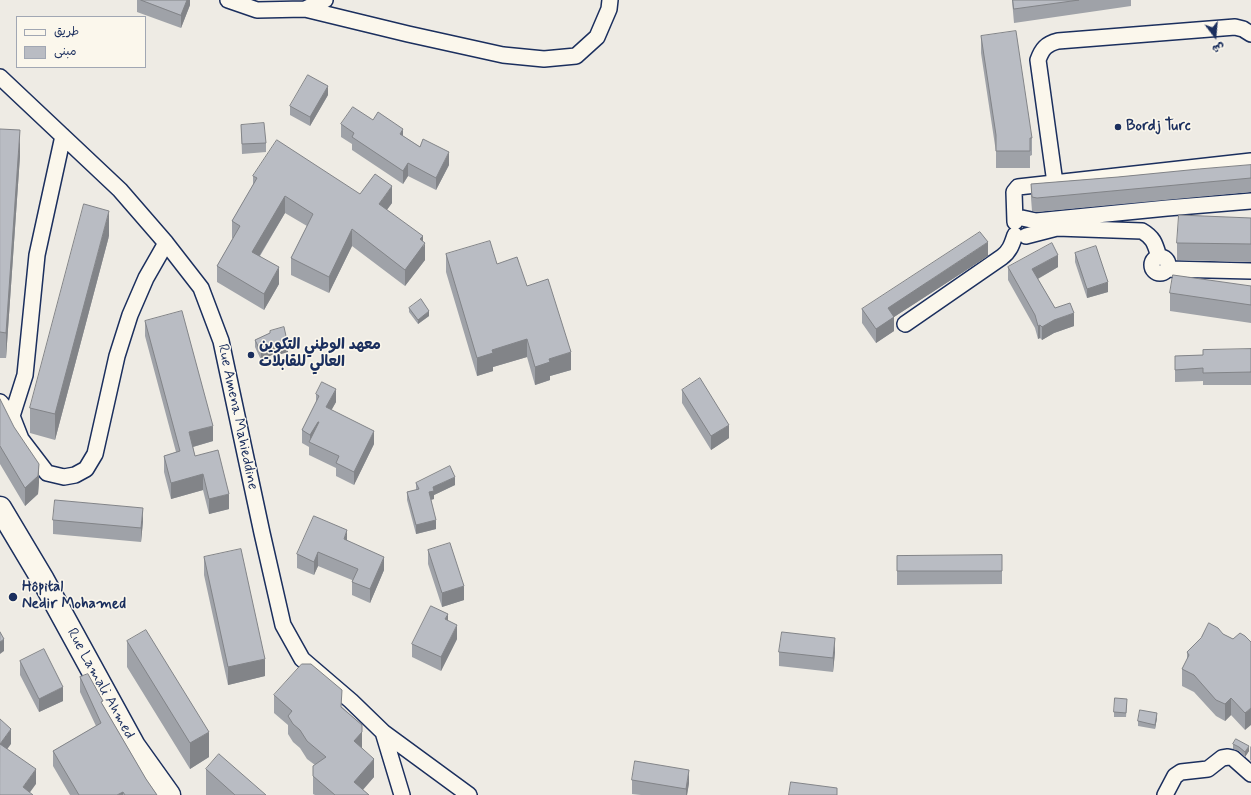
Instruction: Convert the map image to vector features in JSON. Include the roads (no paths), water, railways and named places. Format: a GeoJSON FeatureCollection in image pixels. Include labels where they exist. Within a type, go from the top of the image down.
{"type":"FeatureCollection","features":[{"type":"Feature","properties":{"kind":"main road","name":"Rue Lamali Ahmed"},"geometry":{"type":"LineString","coordinates":[[0,508],[43,580],[134,746],[169,795]]}},
{"type":"Feature","properties":{"kind":"street"},"geometry":{"type":"LineString","coordinates":[[228,0],[257,10],[305,9],[503,55],[544,59],[576,56],[597,37],[609,10],[610,0]]}},
{"type":"Feature","properties":{"kind":"street"},"geometry":{"type":"LineString","coordinates":[[305,9],[325,0]]}},
{"type":"Feature","properties":{"kind":"street"},"geometry":{"type":"LineString","coordinates":[[1055,183],[1038,60],[1044,48],[1051,43],[1058,42],[1235,27],[1243,29],[1251,34]]}},
{"type":"Feature","properties":{"kind":"street","name":"Rue Amena Mahieddine"},"geometry":{"type":"LineString","coordinates":[[0,78],[120,190],[166,243],[201,288],[221,341],[283,624],[302,659],[351,701],[383,732],[402,795]]}},
{"type":"Feature","properties":{"kind":"street"},"geometry":{"type":"LineString","coordinates":[[12,416],[25,375],[38,255],[63,136]]}},
{"type":"Feature","properties":{"kind":"street"},"geometry":{"type":"LineString","coordinates":[[904,324],[1008,252],[1020,228],[1014,192],[1018,187],[1251,161]]}},
{"type":"Feature","properties":{"kind":"street"},"geometry":{"type":"LineString","coordinates":[[1020,228],[1036,221],[1167,208],[1251,202]]}},
{"type":"Feature","properties":{"kind":"street"},"geometry":{"type":"LineString","coordinates":[[1020,228],[1142,231],[1150,236],[1156,244],[1164,263],[1251,271]]}},
{"type":"Feature","properties":{"kind":"street"},"geometry":{"type":"LineString","coordinates":[[0,402],[12,416],[21,438],[47,473],[64,477],[74,475],[86,469],[95,454],[117,356],[130,315],[146,278],[166,243]]}},
{"type":"Feature","properties":{"kind":"street"},"geometry":{"type":"LineString","coordinates":[[383,732],[469,795]]}},
{"type":"Feature","properties":{"kind":"street"},"geometry":{"type":"LineString","coordinates":[[1165,795],[1176,776],[1181,772],[1208,769],[1222,758],[1233,758],[1251,774]]}},
{"type":"Feature","properties":{"kind":"place","name":"Bordj Turc"},"geometry":{"type":"Point","coordinates":[1118,127]}},
{"type":"Feature","properties":{"kind":"place","name":"معهد الوطني التكوين العالي للقابلات"},"geometry":{"type":"Point","coordinates":[251,355]}},
{"type":"Feature","properties":{"kind":"place","name":"Hôpital Nedir Mohamed"},"geometry":{"type":"Point","coordinates":[13,597]}}]}
